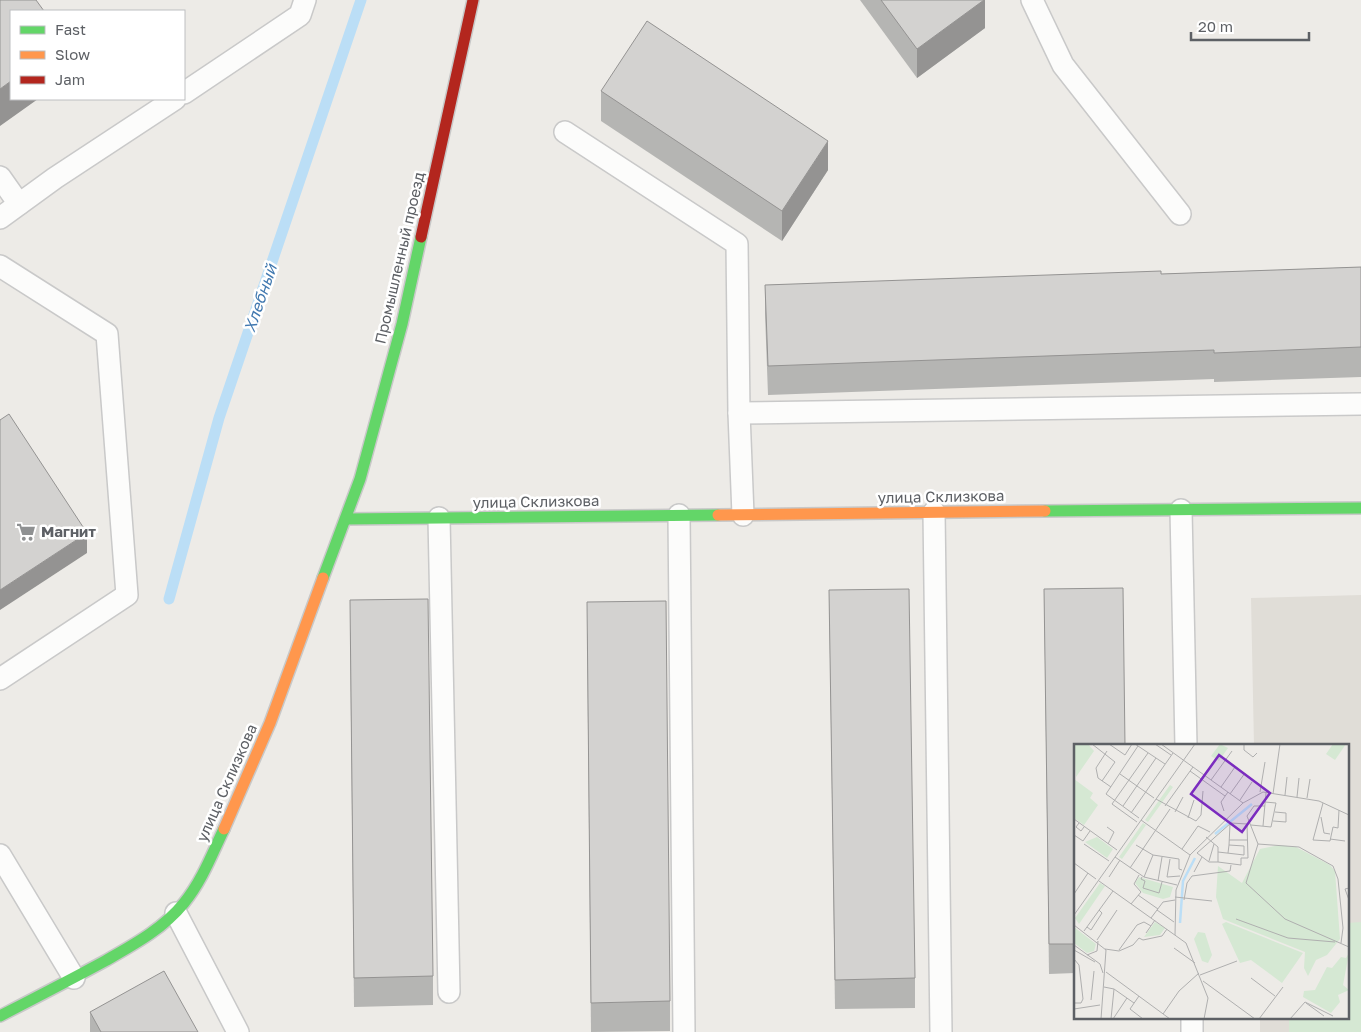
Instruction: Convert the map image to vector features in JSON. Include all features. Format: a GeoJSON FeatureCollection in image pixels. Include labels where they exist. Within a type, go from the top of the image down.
{"type":"FeatureCollection","features":[{"type":"Feature","properties":{"kind":"street","name":"Промышленный проезд"},"geometry":{"type":"LineString","coordinates":[[346,519],[360,479],[402,324],[473,0]]}},
{"type":"Feature","properties":{"kind":"street","name":"улица Склизкова"},"geometry":{"type":"LineString","coordinates":[[0,1016],[74,978],[144,938],[176,913],[184,903],[199,881],[244,785],[270,723],[346,519],[1361,508]]}},
{"type":"Feature","properties":{"kind":"lane"},"geometry":{"type":"LineString","coordinates":[[185,92],[300,15],[305,0]]}},
{"type":"Feature","properties":{"kind":"lane"},"geometry":{"type":"LineString","coordinates":[[1032,0],[1063,66],[1180,214]]}},
{"type":"Feature","properties":{"kind":"lane"},"geometry":{"type":"LineString","coordinates":[[0,218],[55,178],[173,100]]}},
{"type":"Feature","properties":{"kind":"lane"},"geometry":{"type":"LineString","coordinates":[[565,132],[737,244],[739,414],[743,515]]}},
{"type":"Feature","properties":{"kind":"lane"},"geometry":{"type":"LineString","coordinates":[[0,177],[19,204]]}},
{"type":"Feature","properties":{"kind":"lane"},"geometry":{"type":"LineString","coordinates":[[0,266],[108,334],[127,595],[0,679]]}},
{"type":"Feature","properties":{"kind":"lane"},"geometry":{"type":"LineString","coordinates":[[739,414],[1361,404]]}},
{"type":"Feature","properties":{"kind":"lane"},"geometry":{"type":"LineString","coordinates":[[1181,510],[1186,744]]}},
{"type":"Feature","properties":{"kind":"lane"},"geometry":{"type":"LineString","coordinates":[[934,512],[941,1032]]}},
{"type":"Feature","properties":{"kind":"lane"},"geometry":{"type":"LineString","coordinates":[[679,515],[684,1032]]}},
{"type":"Feature","properties":{"kind":"lane"},"geometry":{"type":"LineString","coordinates":[[439,518],[449,992]]}},
{"type":"Feature","properties":{"kind":"lane"},"geometry":{"type":"LineString","coordinates":[[0,856],[74,978]]}},
{"type":"Feature","properties":{"kind":"lane"},"geometry":{"type":"LineString","coordinates":[[176,913],[238,1032]]}},
{"type":"Feature","properties":{"kind":"shaded area"},"geometry":{"type":"Polygon","coordinates":[[[1361,595],[1361,1032],[1260,1032],[1260,1020],[1348,1020],[1348,744],[1254,744],[1251,598],[1361,595]]]}},
{"type":"Feature","properties":{"kind":"green space"},"geometry":{"type":"Polygon","coordinates":[[[1361,922],[1361,1032],[1289,1032],[1289,1020],[1348,1020],[1348,923],[1361,922]]]}},
{"type":"Feature","properties":{"kind":"building"},"geometry":{"type":"Polygon","coordinates":[[[0,0],[36,0],[43,10],[10,10],[10,82],[0,89],[0,0]]]}},
{"type":"Feature","properties":{"kind":"building"},"geometry":{"type":"Polygon","coordinates":[[[881,0],[984,0],[917,49],[881,0]]]}},
{"type":"Feature","properties":{"kind":"building"},"geometry":{"type":"Polygon","coordinates":[[[647,21],[828,141],[782,211],[601,91],[647,21]]]}},
{"type":"Feature","properties":{"kind":"building"},"geometry":{"type":"Polygon","coordinates":[[[1361,267],[1361,347],[1214,353],[1214,350],[768,366],[765,285],[1161,271],[1161,274],[1361,267]]]}},
{"type":"Feature","properties":{"kind":"building"},"geometry":{"type":"Polygon","coordinates":[[[9,414],[87,533],[0,590],[0,420],[9,414]]]}},
{"type":"Feature","properties":{"kind":"building"},"geometry":{"type":"Polygon","coordinates":[[[1123,588],[1125,744],[1074,744],[1074,944],[1049,944],[1044,589],[1123,588]]]}},
{"type":"Feature","properties":{"kind":"building"},"geometry":{"type":"Polygon","coordinates":[[[909,589],[915,978],[835,980],[829,590],[909,589]]]}},
{"type":"Feature","properties":{"kind":"building"},"geometry":{"type":"Polygon","coordinates":[[[428,599],[433,976],[354,978],[350,600],[428,599]]]}},
{"type":"Feature","properties":{"kind":"building"},"geometry":{"type":"Polygon","coordinates":[[[666,601],[670,1001],[591,1003],[587,602],[666,601]]]}},
{"type":"Feature","properties":{"kind":"building"},"geometry":{"type":"Polygon","coordinates":[[[164,971],[198,1032],[101,1032],[90,1012],[164,971]]]}},
{"type":"Feature","properties":{"kind":"waterway","name":"Хлебный"},"geometry":{"type":"LineString","coordinates":[[169,599],[219,418],[361,0]]}},
{"type":"Feature","properties":{"kind":"traffic: fast"},"geometry":{"type":"LineString","coordinates":[[323,578],[360,479],[402,324],[421,237]]}},
{"type":"Feature","properties":{"kind":"traffic: fast"},"geometry":{"type":"LineString","coordinates":[[1045,511],[1361,508]]}},
{"type":"Feature","properties":{"kind":"traffic: fast"},"geometry":{"type":"LineString","coordinates":[[346,519],[718,515]]}},
{"type":"Feature","properties":{"kind":"traffic: fast"},"geometry":{"type":"LineString","coordinates":[[0,1016],[116,955],[167,921],[184,903],[196,886],[224,829]]}},
{"type":"Feature","properties":{"kind":"traffic: slow"},"geometry":{"type":"LineString","coordinates":[[718,515],[1045,511]]}},
{"type":"Feature","properties":{"kind":"traffic: slow"},"geometry":{"type":"LineString","coordinates":[[224,829],[270,723],[323,578]]}},
{"type":"Feature","properties":{"kind":"traffic: jam"},"geometry":{"type":"LineString","coordinates":[[421,237],[473,0]]}},
{"type":"Feature","properties":{"kind":"place","name":"Магнит"},"geometry":{"type":"Point","coordinates":[26,532]}}]}
